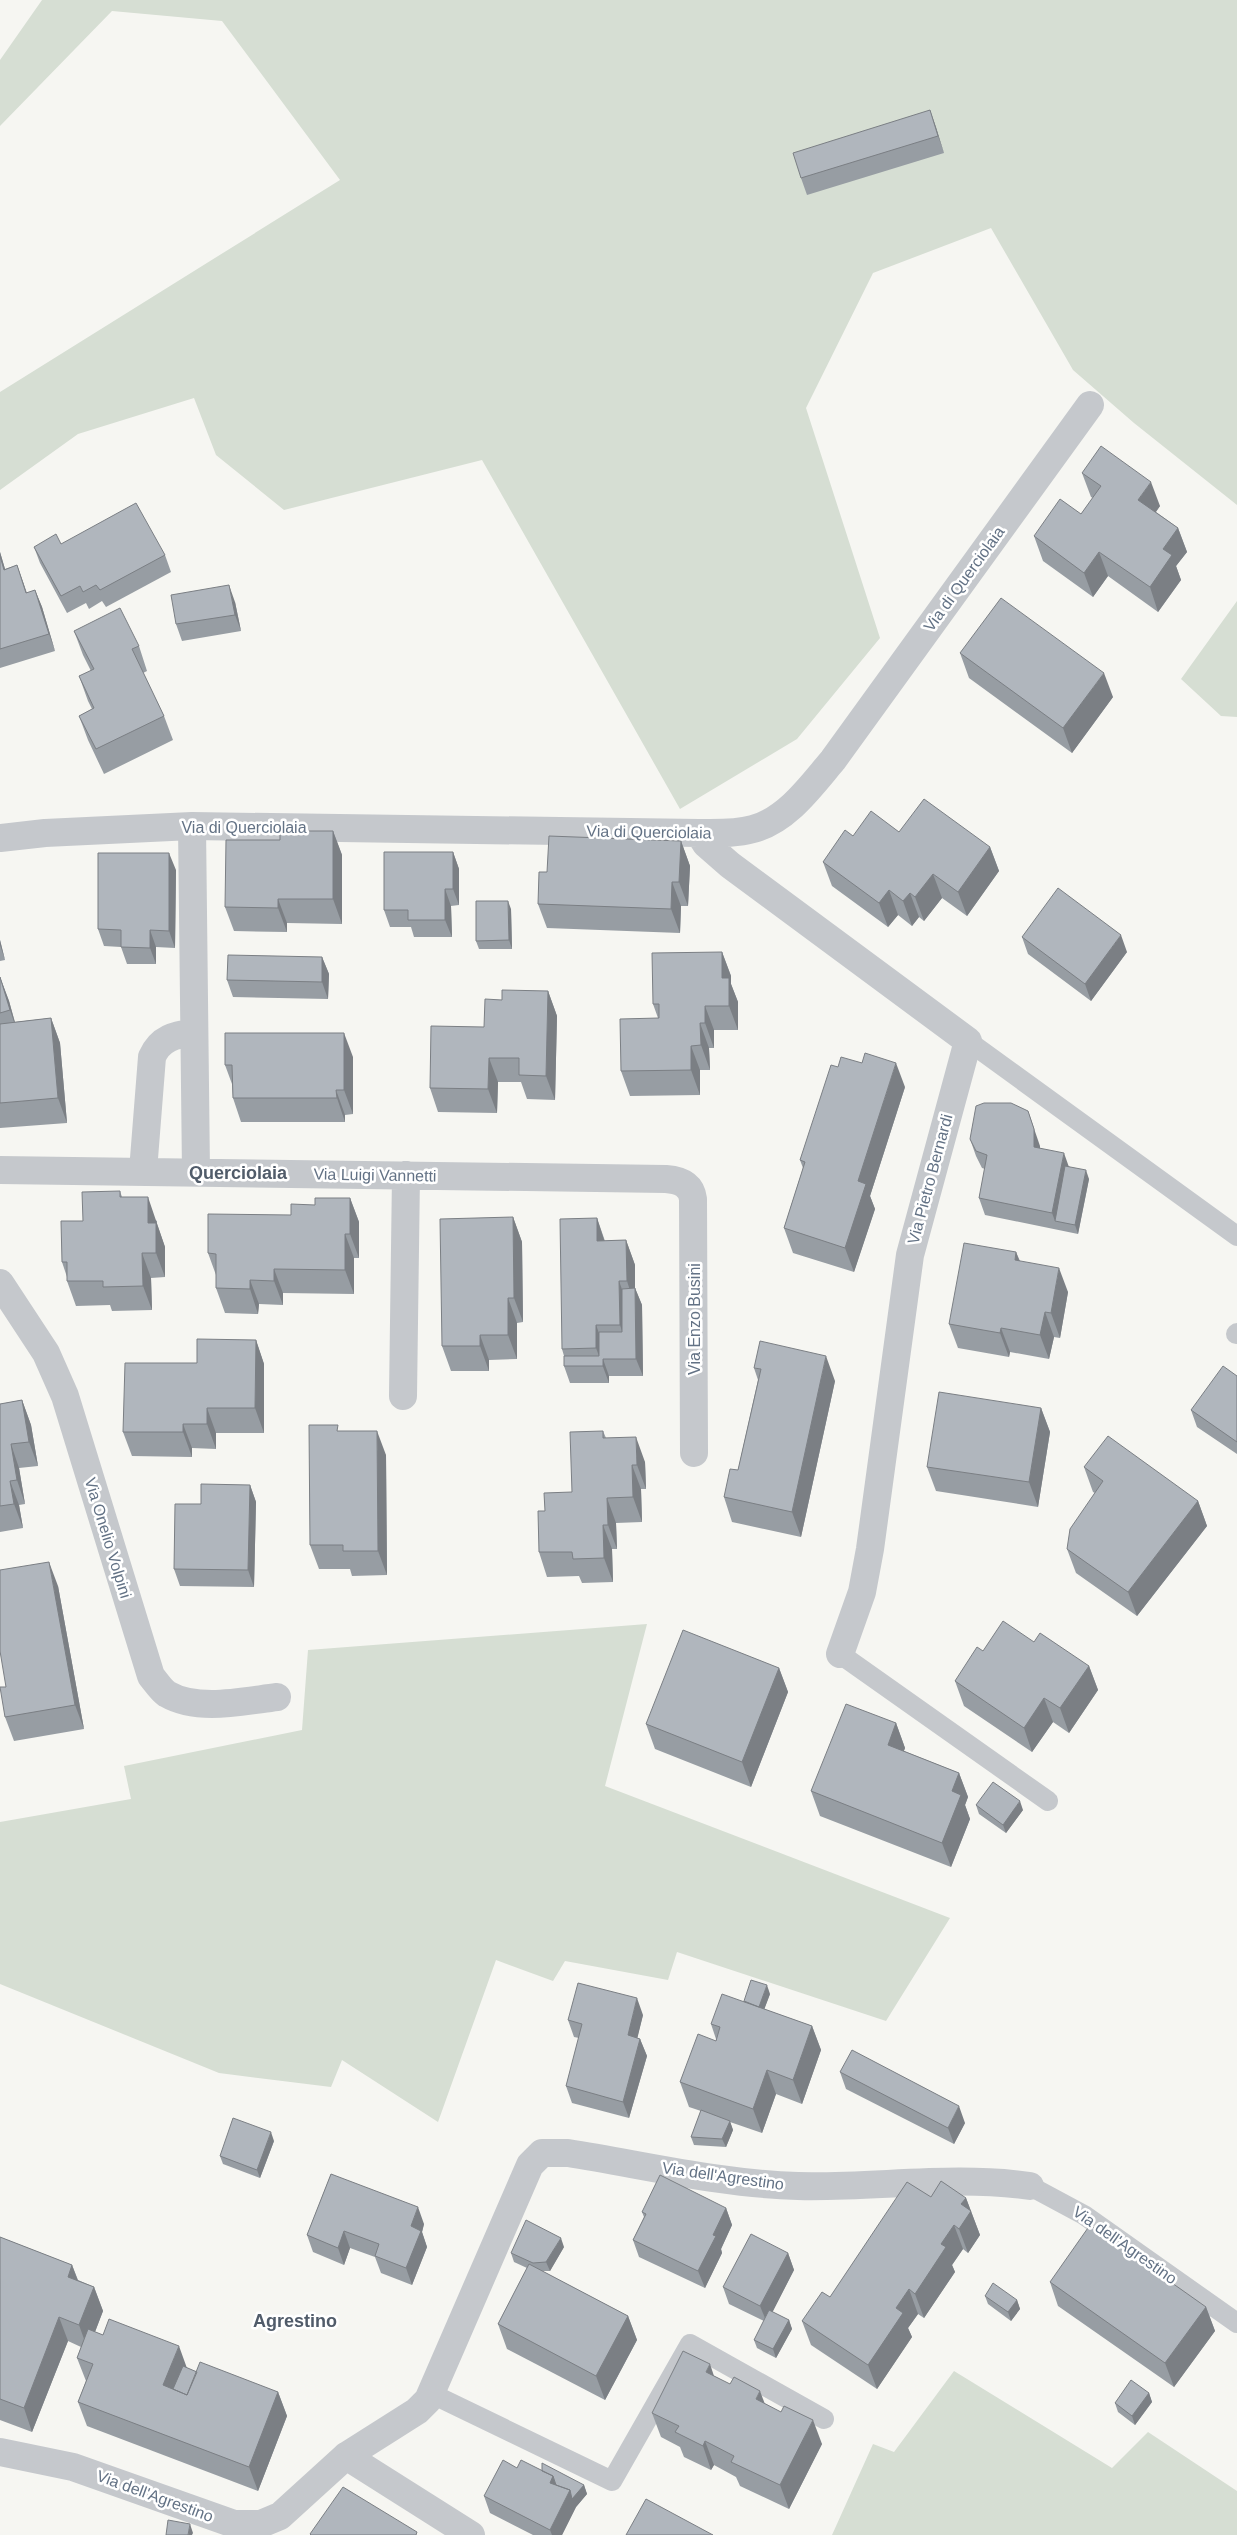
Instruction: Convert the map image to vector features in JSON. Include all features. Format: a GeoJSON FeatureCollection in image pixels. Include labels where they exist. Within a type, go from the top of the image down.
{"type":"FeatureCollection","features":[{"type":"Feature","properties":{"kind":"street","name":"Via di Querciolaia"},"geometry":{"type":"LineString","coordinates":[[0,838],[64,831],[192,826],[699,833],[743,832],[764,826],[786,811],[834,760],[1090,405]]}},
{"type":"Feature","properties":{"kind":"street"},"geometry":{"type":"LineString","coordinates":[[192,826],[196,1172]]}},
{"type":"Feature","properties":{"kind":"street"},"geometry":{"type":"LineString","coordinates":[[699,833],[706,844],[730,865],[968,1041]]}},
{"type":"Feature","properties":{"kind":"street"},"geometry":{"type":"LineString","coordinates":[[143,1171],[152,1057],[160,1044],[165,1040],[194,1032]]}},
{"type":"Feature","properties":{"kind":"street","name":"Via Pietro Bernardi"},"geometry":{"type":"LineString","coordinates":[[840,1654],[862,1592],[870,1549],[910,1255],[968,1041]]}},
{"type":"Feature","properties":{"kind":"street","name":"Via Luigi Vannetti"},"geometry":{"type":"LineString","coordinates":[[0,1170],[666,1178],[679,1181],[687,1186]]}},
{"type":"Feature","properties":{"kind":"street"},"geometry":{"type":"LineString","coordinates":[[403,1396],[406,1175]]}},
{"type":"Feature","properties":{"kind":"street","name":"Via Enzo Busini"},"geometry":{"type":"LineString","coordinates":[[687,1186],[693,1200],[694,1453]]}},
{"type":"Feature","properties":{"kind":"street","name":"Via Onelio Volpini"},"geometry":{"type":"LineString","coordinates":[[0,1283],[46,1353],[65,1396],[152,1676],[165,1693],[184,1700],[233,1702],[276,1697]]}},
{"type":"Feature","properties":{"kind":"street","name":"Via dell'Agrestino"},"geometry":{"type":"LineString","coordinates":[[0,2452],[73,2466],[243,2525],[261,2524],[280,2516],[346,2456],[417,2411],[432,2394],[530,2165],[542,2153],[568,2153],[766,2185],[990,2182],[1030,2186]]}},
{"type":"Feature","properties":{"kind":"street"},"geometry":{"type":"LineString","coordinates":[[346,2456],[471,2535]]}},
{"type":"Feature","properties":{"kind":"lane"},"geometry":{"type":"LineString","coordinates":[[968,1041],[1237,1236]]}},
{"type":"Feature","properties":{"kind":"lane"},"geometry":{"type":"LineString","coordinates":[[840,1654],[1048,1801]]}},
{"type":"Feature","properties":{"kind":"lane","name":"Via dell'Agrestino"},"geometry":{"type":"LineString","coordinates":[[1030,2186],[1084,2215],[1237,2323]]}},
{"type":"Feature","properties":{"kind":"lane"},"geometry":{"type":"LineString","coordinates":[[432,2394],[612,2481],[690,2344],[824,2419]]}},
{"type":"Feature","properties":{"kind":"shaded area"},"geometry":{"type":"Polygon","coordinates":[[[42,0],[1237,0],[1237,505],[1134,423],[1073,370],[991,228],[873,273],[806,408],[880,638],[797,739],[680,809],[482,460],[284,510],[216,455],[194,398],[78,434],[0,490],[0,392],[340,180],[222,21],[112,11],[0,126],[0,60],[42,0]]]}},
{"type":"Feature","properties":{"kind":"shaded area"},"geometry":{"type":"Polygon","coordinates":[[[1237,601],[1237,717],[1221,716],[1181,679],[1237,601]]]}},
{"type":"Feature","properties":{"kind":"shaded area"},"geometry":{"type":"Polygon","coordinates":[[[647,1624],[605,1786],[950,1918],[886,2021],[677,1952],[668,1980],[565,1961],[553,1981],[496,1960],[438,2122],[342,2060],[331,2087],[219,2073],[0,1984],[0,1822],[131,1799],[124,1766],[302,1730],[308,1650],[647,1624]]]}},
{"type":"Feature","properties":{"kind":"shaded area"},"geometry":{"type":"Polygon","coordinates":[[[954,2371],[1112,2468],[1148,2432],[1237,2491],[1237,2535],[832,2535],[873,2444],[894,2452],[954,2371]]]}},
{"type":"Feature","properties":{"kind":"building"},"geometry":{"type":"Polygon","coordinates":[[[930,110],[938,136],[801,178],[793,153],[930,110]]]}},
{"type":"Feature","properties":{"kind":"building"},"geometry":{"type":"Polygon","coordinates":[[[1101,446],[1151,482],[1138,500],[1178,528],[1163,549],[1172,555],[1150,587],[1099,552],[1084,573],[1034,536],[1060,499],[1081,514],[1101,486],[1082,473],[1101,446]]]}},
{"type":"Feature","properties":{"kind":"building"},"geometry":{"type":"Polygon","coordinates":[[[136,503],[165,555],[100,590],[96,585],[83,592],[80,586],[61,596],[34,547],[56,534],[61,544],[136,503]]]}},
{"type":"Feature","properties":{"kind":"building"},"geometry":{"type":"Polygon","coordinates":[[[0,556],[4,570],[17,565],[26,593],[35,590],[49,634],[0,649],[0,556]]]}},
{"type":"Feature","properties":{"kind":"building"},"geometry":{"type":"Polygon","coordinates":[[[229,585],[235,615],[176,624],[171,595],[229,585]]]}},
{"type":"Feature","properties":{"kind":"building"},"geometry":{"type":"Polygon","coordinates":[[[1001,598],[1104,673],[1063,728],[960,653],[1001,598]]]}},
{"type":"Feature","properties":{"kind":"building"},"geometry":{"type":"Polygon","coordinates":[[[120,608],[139,646],[132,649],[164,716],[96,749],[79,716],[94,708],[79,676],[94,669],[74,631],[120,608]]]}},
{"type":"Feature","properties":{"kind":"building"},"geometry":{"type":"Polygon","coordinates":[[[924,799],[990,847],[958,892],[933,874],[915,897],[910,893],[903,901],[889,890],[879,903],[823,862],[845,830],[853,836],[871,811],[899,832],[924,799]]]}},
{"type":"Feature","properties":{"kind":"building"},"geometry":{"type":"Polygon","coordinates":[[[280,831],[333,831],[333,899],[278,899],[278,908],[225,907],[226,840],[280,840],[280,831]]]}},
{"type":"Feature","properties":{"kind":"building"},"geometry":{"type":"Polygon","coordinates":[[[549,836],[681,841],[679,882],[672,882],[671,909],[538,904],[539,872],[547,872],[549,836]]]}},
{"type":"Feature","properties":{"kind":"building"},"geometry":{"type":"Polygon","coordinates":[[[384,852],[453,852],[453,889],[445,889],[445,920],[408,920],[408,910],[384,910],[384,852]]]}},
{"type":"Feature","properties":{"kind":"building"},"geometry":{"type":"Polygon","coordinates":[[[98,853],[169,853],[169,931],[150,930],[150,948],[121,947],[121,930],[98,929],[98,853]]]}},
{"type":"Feature","properties":{"kind":"building"},"geometry":{"type":"Polygon","coordinates":[[[1058,888],[1121,935],[1085,984],[1022,937],[1058,888]]]}},
{"type":"Feature","properties":{"kind":"building"},"geometry":{"type":"Polygon","coordinates":[[[476,901],[508,901],[509,940],[476,941],[476,901]]]}},
{"type":"Feature","properties":{"kind":"building"},"geometry":{"type":"Polygon","coordinates":[[[722,952],[722,978],[729,978],[729,1006],[705,1006],[705,1023],[700,1023],[701,1045],[691,1046],[691,1070],[621,1071],[620,1019],[659,1018],[659,1004],[653,1004],[652,953],[722,952]]]}},
{"type":"Feature","properties":{"kind":"building"},"geometry":{"type":"Polygon","coordinates":[[[228,955],[322,957],[322,982],[227,980],[228,955]]]}},
{"type":"Feature","properties":{"kind":"building"},"geometry":{"type":"Polygon","coordinates":[[[0,977],[10,1010],[0,1013],[0,977]]]}},
{"type":"Feature","properties":{"kind":"building"},"geometry":{"type":"Polygon","coordinates":[[[502,990],[548,991],[546,1076],[519,1075],[519,1058],[489,1058],[488,1089],[430,1088],[431,1026],[484,1027],[485,999],[502,1000],[502,990]]]}},
{"type":"Feature","properties":{"kind":"building"},"geometry":{"type":"Polygon","coordinates":[[[51,1018],[58,1098],[0,1103],[0,1024],[51,1018]]]}},
{"type":"Feature","properties":{"kind":"building"},"geometry":{"type":"Polygon","coordinates":[[[225,1033],[344,1033],[344,1090],[336,1090],[337,1098],[233,1098],[232,1065],[225,1065],[225,1033]]]}},
{"type":"Feature","properties":{"kind":"building"},"geometry":{"type":"Polygon","coordinates":[[[865,1053],[896,1063],[858,1181],[866,1184],[845,1248],[784,1228],[805,1162],[800,1160],[831,1065],[838,1067],[841,1057],[862,1063],[865,1053]]]}},
{"type":"Feature","properties":{"kind":"building"},"geometry":{"type":"Polygon","coordinates":[[[984,1103],[1011,1103],[1028,1111],[1034,1129],[1034,1147],[1064,1153],[1052,1213],[979,1198],[987,1155],[976,1151],[970,1139],[976,1106],[984,1103]]]}},
{"type":"Feature","properties":{"kind":"building"},"geometry":{"type":"Polygon","coordinates":[[[1065,1166],[1086,1170],[1075,1225],[1055,1221],[1065,1166]]]}},
{"type":"Feature","properties":{"kind":"building"},"geometry":{"type":"Polygon","coordinates":[[[120,1191],[120,1197],[148,1197],[148,1223],[156,1223],[156,1253],[142,1253],[143,1286],[103,1287],[103,1281],[67,1281],[67,1262],[62,1262],[61,1221],[83,1221],[82,1192],[120,1191]]]}},
{"type":"Feature","properties":{"kind":"building"},"geometry":{"type":"Polygon","coordinates":[[[315,1198],[350,1198],[350,1234],[345,1234],[345,1270],[274,1269],[274,1281],[250,1280],[250,1289],[216,1288],[216,1254],[208,1253],[208,1214],[291,1215],[291,1204],[315,1205],[315,1198]]]}},
{"type":"Feature","properties":{"kind":"building"},"geometry":{"type":"Polygon","coordinates":[[[513,1217],[514,1298],[508,1298],[508,1335],[480,1335],[480,1346],[442,1346],[440,1219],[513,1217]]]}},
{"type":"Feature","properties":{"kind":"building"},"geometry":{"type":"Polygon","coordinates":[[[597,1218],[597,1241],[626,1240],[627,1281],[619,1281],[620,1325],[596,1325],[596,1348],[562,1349],[560,1219],[597,1218]]]}},
{"type":"Feature","properties":{"kind":"building"},"geometry":{"type":"Polygon","coordinates":[[[964,1243],[1016,1252],[1015,1260],[1059,1268],[1051,1313],[1045,1312],[1040,1335],[1001,1328],[1000,1333],[949,1324],[964,1243]]]}},
{"type":"Feature","properties":{"kind":"building"},"geometry":{"type":"Polygon","coordinates":[[[635,1288],[636,1359],[603,1359],[603,1366],[564,1366],[564,1356],[599,1356],[599,1332],[622,1332],[622,1289],[635,1288]]]}},
{"type":"Feature","properties":{"kind":"building"},"geometry":{"type":"Polygon","coordinates":[[[197,1339],[256,1340],[255,1408],[207,1408],[207,1424],[183,1424],[183,1432],[123,1432],[125,1363],[197,1363],[197,1339]]]}},
{"type":"Feature","properties":{"kind":"building"},"geometry":{"type":"Polygon","coordinates":[[[760,1341],[826,1356],[792,1512],[724,1497],[730,1469],[738,1470],[761,1369],[754,1368],[760,1341]]]}},
{"type":"Feature","properties":{"kind":"building"},"geometry":{"type":"Polygon","coordinates":[[[1223,1366],[1237,1376],[1237,1442],[1191,1410],[1223,1366]]]}},
{"type":"Feature","properties":{"kind":"building"},"geometry":{"type":"Polygon","coordinates":[[[939,1392],[1041,1408],[1029,1482],[927,1467],[939,1392]]]}},
{"type":"Feature","properties":{"kind":"building"},"geometry":{"type":"Polygon","coordinates":[[[22,1400],[29,1442],[11,1444],[17,1480],[10,1481],[14,1504],[0,1506],[0,1404],[22,1400]]]}},
{"type":"Feature","properties":{"kind":"building"},"geometry":{"type":"Polygon","coordinates":[[[309,1425],[338,1425],[337,1431],[377,1431],[378,1551],[343,1551],[343,1545],[310,1545],[309,1425]]]}},
{"type":"Feature","properties":{"kind":"building"},"geometry":{"type":"Polygon","coordinates":[[[603,1431],[603,1438],[636,1437],[637,1465],[632,1465],[633,1497],[607,1498],[608,1525],[603,1525],[604,1558],[573,1559],[572,1552],[539,1552],[538,1511],[545,1511],[544,1493],[572,1492],[570,1432],[603,1431]]]}},
{"type":"Feature","properties":{"kind":"building"},"geometry":{"type":"Polygon","coordinates":[[[1108,1436],[1198,1501],[1128,1592],[1067,1549],[1070,1529],[1103,1481],[1084,1467],[1108,1436]]]}},
{"type":"Feature","properties":{"kind":"building"},"geometry":{"type":"Polygon","coordinates":[[[201,1484],[250,1485],[248,1570],[174,1569],[175,1504],[201,1504],[201,1484]]]}},
{"type":"Feature","properties":{"kind":"building"},"geometry":{"type":"Polygon","coordinates":[[[49,1562],[75,1705],[5,1717],[0,1687],[6,1687],[0,1651],[0,1570],[49,1562]]]}},
{"type":"Feature","properties":{"kind":"building"},"geometry":{"type":"Polygon","coordinates":[[[1003,1621],[1034,1642],[1040,1633],[1089,1666],[1060,1708],[1044,1698],[1024,1728],[955,1681],[977,1647],[983,1651],[1003,1621]]]}},
{"type":"Feature","properties":{"kind":"building"},"geometry":{"type":"Polygon","coordinates":[[[683,1630],[779,1668],[742,1762],[646,1724],[683,1630]]]}},
{"type":"Feature","properties":{"kind":"building"},"geometry":{"type":"Polygon","coordinates":[[[846,1704],[896,1723],[888,1745],[959,1773],[952,1791],[961,1795],[942,1843],[811,1791],[846,1704]]]}},
{"type":"Feature","properties":{"kind":"building"},"geometry":{"type":"Polygon","coordinates":[[[993,1782],[1020,1801],[1003,1825],[976,1805],[993,1782]]]}},
{"type":"Feature","properties":{"kind":"building"},"geometry":{"type":"Polygon","coordinates":[[[751,1980],[767,1985],[759,2007],[744,2001],[751,1980]]]}},
{"type":"Feature","properties":{"kind":"building"},"geometry":{"type":"Polygon","coordinates":[[[578,1983],[637,1998],[628,2035],[640,2039],[623,2102],[566,2086],[582,2024],[568,2020],[578,1983]]]}},
{"type":"Feature","properties":{"kind":"building"},"geometry":{"type":"Polygon","coordinates":[[[722,1994],[812,2026],[793,2080],[767,2070],[753,2109],[680,2082],[698,2034],[716,2041],[720,2027],[711,2024],[722,1994]]]}},
{"type":"Feature","properties":{"kind":"building"},"geometry":{"type":"Polygon","coordinates":[[[852,2050],[959,2106],[948,2128],[840,2072],[852,2050]]]}},
{"type":"Feature","properties":{"kind":"building"},"geometry":{"type":"Polygon","coordinates":[[[701,2110],[730,2121],[722,2139],[691,2137],[701,2110]]]}},
{"type":"Feature","properties":{"kind":"building"},"geometry":{"type":"Polygon","coordinates":[[[233,2118],[271,2132],[257,2170],[220,2156],[233,2118]]]}},
{"type":"Feature","properties":{"kind":"building"},"geometry":{"type":"Polygon","coordinates":[[[331,2174],[418,2207],[411,2226],[421,2231],[406,2268],[375,2256],[379,2244],[344,2231],[338,2248],[307,2235],[331,2174]]]}},
{"type":"Feature","properties":{"kind":"building"},"geometry":{"type":"Polygon","coordinates":[[[660,2175],[726,2208],[713,2235],[716,2236],[698,2271],[633,2240],[646,2214],[642,2212],[660,2175]]]}},
{"type":"Feature","properties":{"kind":"building"},"geometry":{"type":"Polygon","coordinates":[[[941,2181],[966,2198],[961,2204],[971,2211],[959,2229],[954,2225],[941,2244],[946,2247],[915,2294],[909,2289],[896,2308],[903,2313],[868,2365],[802,2321],[822,2292],[830,2297],[907,2182],[931,2197],[941,2181]]]}},
{"type":"Feature","properties":{"kind":"building"},"geometry":{"type":"Polygon","coordinates":[[[526,2220],[561,2238],[546,2262],[533,2263],[511,2253],[526,2220]]]}},
{"type":"Feature","properties":{"kind":"building"},"geometry":{"type":"Polygon","coordinates":[[[1090,2225],[1206,2307],[1165,2363],[1050,2282],[1090,2225]]]}},
{"type":"Feature","properties":{"kind":"building"},"geometry":{"type":"Polygon","coordinates":[[[751,2234],[788,2253],[760,2306],[723,2287],[751,2234]]]}},
{"type":"Feature","properties":{"kind":"building"},"geometry":{"type":"Polygon","coordinates":[[[0,2237],[72,2265],[68,2277],[94,2287],[79,2325],[59,2317],[24,2408],[0,2399],[0,2237]]]}},
{"type":"Feature","properties":{"kind":"building"},"geometry":{"type":"Polygon","coordinates":[[[529,2264],[628,2316],[596,2376],[498,2324],[529,2264]]]}},
{"type":"Feature","properties":{"kind":"building"},"geometry":{"type":"Polygon","coordinates":[[[993,2283],[1017,2300],[1008,2312],[985,2296],[993,2283]]]}},
{"type":"Feature","properties":{"kind":"building"},"geometry":{"type":"Polygon","coordinates":[[[769,2310],[789,2320],[773,2349],[754,2340],[769,2310]]]}},
{"type":"Feature","properties":{"kind":"building"},"geometry":{"type":"Polygon","coordinates":[[[109,2319],[179,2346],[163,2385],[187,2395],[200,2362],[278,2392],[249,2467],[78,2402],[93,2364],[77,2358],[88,2329],[103,2335],[109,2319]]]}},
{"type":"Feature","properties":{"kind":"building"},"geometry":{"type":"Polygon","coordinates":[[[683,2351],[710,2364],[706,2372],[730,2384],[734,2377],[760,2391],[756,2399],[781,2412],[784,2406],[813,2420],[780,2485],[731,2462],[734,2456],[705,2441],[703,2446],[675,2432],[679,2426],[652,2413],[683,2351]]]}},
{"type":"Feature","properties":{"kind":"building"},"geometry":{"type":"Polygon","coordinates":[[[183,2366],[197,2372],[187,2395],[173,2389],[183,2366]]]}},
{"type":"Feature","properties":{"kind":"building"},"geometry":{"type":"Polygon","coordinates":[[[1131,2380],[1149,2393],[1132,2416],[1115,2403],[1131,2380]]]}},
{"type":"Feature","properties":{"kind":"building"},"geometry":{"type":"Polygon","coordinates":[[[503,2460],[517,2468],[521,2460],[553,2476],[550,2483],[570,2490],[550,2530],[484,2496],[503,2460]]]}},
{"type":"Feature","properties":{"kind":"building"},"geometry":{"type":"Polygon","coordinates":[[[542,2463],[584,2485],[572,2499],[570,2490],[556,2485],[553,2476],[542,2471],[542,2463]]]}},
{"type":"Feature","properties":{"kind":"building"},"geometry":{"type":"Polygon","coordinates":[[[343,2487],[417,2532],[416,2535],[311,2535],[343,2487]]]}},
{"type":"Feature","properties":{"kind":"building"},"geometry":{"type":"Polygon","coordinates":[[[646,2499],[713,2535],[626,2535],[646,2499]]]}},
{"type":"Feature","properties":{"kind":"building"},"geometry":{"type":"Polygon","coordinates":[[[168,2520],[190,2524],[188,2535],[166,2535],[168,2520]]]}},
{"type":"Feature","properties":{"kind":"district","name":"Querciolaia"},"geometry":{"type":"Point","coordinates":[238,1173]}},
{"type":"Feature","properties":{"kind":"district","name":"Agrestino"},"geometry":{"type":"Point","coordinates":[295,2321]}}]}
